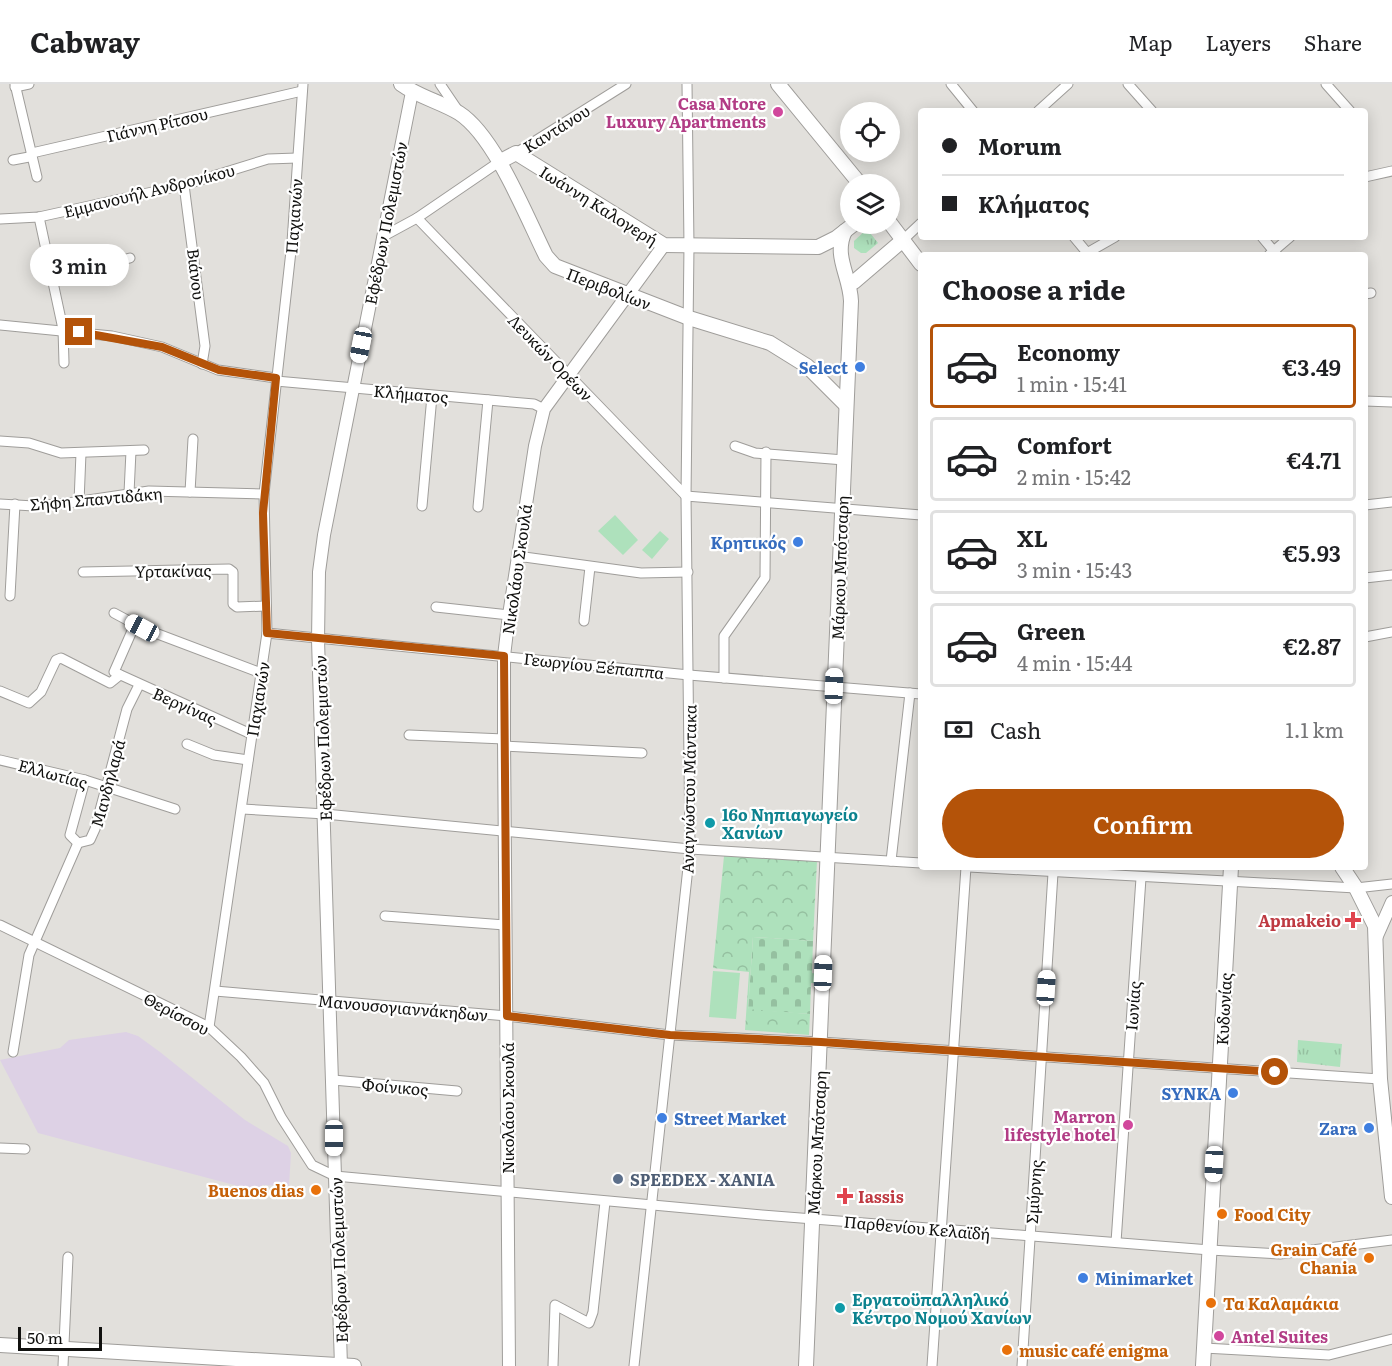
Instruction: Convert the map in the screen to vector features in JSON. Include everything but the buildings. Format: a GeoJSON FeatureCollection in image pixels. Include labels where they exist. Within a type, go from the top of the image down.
{"type":"FeatureCollection","features":[{"type":"Feature","properties":{"kind":"main road"},"geometry":{"type":"LineString","coordinates":[[778,84],[852,174]]}},
{"type":"Feature","properties":{"kind":"main road","name":"Περιβολίων"},"geometry":{"type":"LineString","coordinates":[[410,87],[460,114],[477,131],[499,162],[546,256],[555,266],[689,318],[751,336],[787,351],[820,377],[846,405]]}},
{"type":"Feature","properties":{"kind":"main road"},"geometry":{"type":"LineString","coordinates":[[499,162],[516,153]]}},
{"type":"Feature","properties":{"kind":"main road","name":"Ιωάννη Καλογερή"},"geometry":{"type":"LineString","coordinates":[[516,153],[663,245],[818,247]]}},
{"type":"Feature","properties":{"kind":"main road"},"geometry":{"type":"LineString","coordinates":[[818,247],[840,233]]}},
{"type":"Feature","properties":{"kind":"main road"},"geometry":{"type":"LineString","coordinates":[[818,247],[840,251],[847,234]]}},
{"type":"Feature","properties":{"kind":"main road"},"geometry":{"type":"LineString","coordinates":[[898,234],[918,260]]}},
{"type":"Feature","properties":{"kind":"main road"},"geometry":{"type":"LineString","coordinates":[[854,282],[903,240]]}},
{"type":"Feature","properties":{"kind":"main road","name":"Μάρκου Μπότσαρη"},"geometry":{"type":"LineString","coordinates":[[840,251],[849,284],[851,309]]}},
{"type":"Feature","properties":{"kind":"main road","name":"Μάρκου Μπότσαρη"},"geometry":{"type":"LineString","coordinates":[[806,1366],[843,460],[854,282],[852,263],[840,251]]}},
{"type":"Feature","properties":{"kind":"main road"},"geometry":{"type":"LineString","coordinates":[[1344,870],[1375,926],[1380,1079],[1389,1146],[1392,1197]]}},
{"type":"Feature","properties":{"kind":"main road","name":"Κυδωνίας"},"geometry":{"type":"LineString","coordinates":[[1203,1366],[1230,874]]}},
{"type":"Feature","properties":{"kind":"main road"},"geometry":{"type":"LineString","coordinates":[[0,1345],[165,1360],[346,1366]]}},
{"type":"Feature","properties":{"kind":"street"},"geometry":{"type":"LineString","coordinates":[[29,84],[15,86],[37,177]]}},
{"type":"Feature","properties":{"kind":"street"},"geometry":{"type":"LineString","coordinates":[[440,84],[460,114]]}},
{"type":"Feature","properties":{"kind":"street","name":"Καντάνου"},"geometry":{"type":"LineString","coordinates":[[516,153],[626,84]]}},
{"type":"Feature","properties":{"kind":"street","name":"Αναγνώστου Μάντακα"},"geometry":{"type":"LineString","coordinates":[[634,1366],[690,849],[686,496],[689,318],[687,84]]}},
{"type":"Feature","properties":{"kind":"street"},"geometry":{"type":"LineString","coordinates":[[951,84],[971,108]]}},
{"type":"Feature","properties":{"kind":"street"},"geometry":{"type":"LineString","coordinates":[[1041,108],[1068,84]]}},
{"type":"Feature","properties":{"kind":"street"},"geometry":{"type":"LineString","coordinates":[[1128,84],[1149,108]]}},
{"type":"Feature","properties":{"kind":"street"},"geometry":{"type":"LineString","coordinates":[[1326,84],[1347,108]]}},
{"type":"Feature","properties":{"kind":"street","name":"Γιάννη Ρίτσου"},"geometry":{"type":"LineString","coordinates":[[13,160],[29,157],[32,153],[303,87]]}},
{"type":"Feature","properties":{"kind":"street","name":"Παχιανών"},"geometry":{"type":"LineString","coordinates":[[209,1027],[267,633],[264,495],[292,242],[303,87]]}},
{"type":"Feature","properties":{"kind":"street","name":"Εφέδρων Πολεμιστών"},"geometry":{"type":"LineString","coordinates":[[346,1366],[334,1176],[333,1080],[318,640],[319,572],[324,535],[410,87]]}},
{"type":"Feature","properties":{"kind":"street","name":"Εμμανουήλ Ανδρονίκου"},"geometry":{"type":"LineString","coordinates":[[0,219],[39,217],[184,185],[268,159],[297,158]]}},
{"type":"Feature","properties":{"kind":"street"},"geometry":{"type":"LineString","coordinates":[[382,237],[417,218],[499,162]]}},
{"type":"Feature","properties":{"kind":"street"},"geometry":{"type":"LineString","coordinates":[[1368,176],[1392,171]]}},
{"type":"Feature","properties":{"kind":"street","name":"Βιάνου"},"geometry":{"type":"LineString","coordinates":[[184,185],[205,346],[202,364]]}},
{"type":"Feature","properties":{"kind":"street"},"geometry":{"type":"LineString","coordinates":[[39,217],[63,330],[64,363]]}},
{"type":"Feature","properties":{"kind":"street","name":"Λευκών Ορέων"},"geometry":{"type":"LineString","coordinates":[[417,218],[686,496]]}},
{"type":"Feature","properties":{"kind":"street"},"geometry":{"type":"LineString","coordinates":[[903,240],[918,226]]}},
{"type":"Feature","properties":{"kind":"street"},"geometry":{"type":"LineString","coordinates":[[1076,240],[1086,252]]}},
{"type":"Feature","properties":{"kind":"street"},"geometry":{"type":"LineString","coordinates":[[1091,252],[1110,240]]}},
{"type":"Feature","properties":{"kind":"street"},"geometry":{"type":"LineString","coordinates":[[1275,252],[1287,240]]}},
{"type":"Feature","properties":{"kind":"street","name":"Νικολάου Σκουλά"},"geometry":{"type":"LineString","coordinates":[[509,1366],[504,656],[517,556],[544,409],[570,377],[663,245]]}},
{"type":"Feature","properties":{"kind":"street"},"geometry":{"type":"LineString","coordinates":[[51,278],[130,258]]}},
{"type":"Feature","properties":{"kind":"street","name":"Κλήματος"},"geometry":{"type":"LineString","coordinates":[[0,325],[112,336],[162,347],[219,370],[276,379],[432,396],[534,404],[544,409]]}},
{"type":"Feature","properties":{"kind":"street"},"geometry":{"type":"LineString","coordinates":[[422,506],[432,396]]}},
{"type":"Feature","properties":{"kind":"street"},"geometry":{"type":"LineString","coordinates":[[478,507],[488,399]]}},
{"type":"Feature","properties":{"kind":"street"},"geometry":{"type":"LineString","coordinates":[[1368,401],[1392,402]]}},
{"type":"Feature","properties":{"kind":"street"},"geometry":{"type":"LineString","coordinates":[[190,492],[193,439]]}},
{"type":"Feature","properties":{"kind":"street"},"geometry":{"type":"LineString","coordinates":[[0,441],[29,443],[61,453],[144,450]]}},
{"type":"Feature","properties":{"kind":"street"},"geometry":{"type":"LineString","coordinates":[[735,446],[746,452],[786,453],[799,458],[843,460]]}},
{"type":"Feature","properties":{"kind":"street"},"geometry":{"type":"LineString","coordinates":[[129,493],[131,451]]}},
{"type":"Feature","properties":{"kind":"street"},"geometry":{"type":"LineString","coordinates":[[724,678],[724,636],[765,578],[766,452]]}},
{"type":"Feature","properties":{"kind":"street"},"geometry":{"type":"LineString","coordinates":[[79,502],[81,453]]}},
{"type":"Feature","properties":{"kind":"street","name":"Σήφη Σπαντιδάκη"},"geometry":{"type":"LineString","coordinates":[[0,504],[34,506],[79,502],[129,493],[190,492],[264,495]]}},
{"type":"Feature","properties":{"kind":"street"},"geometry":{"type":"LineString","coordinates":[[686,496],[918,515]]}},
{"type":"Feature","properties":{"kind":"street"},"geometry":{"type":"LineString","coordinates":[[1368,505],[1392,502]]}},
{"type":"Feature","properties":{"kind":"street"},"geometry":{"type":"LineString","coordinates":[[10,596],[15,504]]}},
{"type":"Feature","properties":{"kind":"street"},"geometry":{"type":"LineString","coordinates":[[517,556],[640,573],[688,572]]}},
{"type":"Feature","properties":{"kind":"street"},"geometry":{"type":"LineString","coordinates":[[584,621],[590,567]]}},
{"type":"Feature","properties":{"kind":"street","name":"Υρτακίνας"},"geometry":{"type":"LineString","coordinates":[[83,572],[229,569],[233,572],[233,604],[237,607],[266,606]]}},
{"type":"Feature","properties":{"kind":"street"},"geometry":{"type":"LineString","coordinates":[[1368,578],[1392,575]]}},
{"type":"Feature","properties":{"kind":"street"},"geometry":{"type":"LineString","coordinates":[[436,607],[509,615]]}},
{"type":"Feature","properties":{"kind":"street"},"geometry":{"type":"LineString","coordinates":[[114,613],[142,628],[261,673]]}},
{"type":"Feature","properties":{"kind":"street"},"geometry":{"type":"LineString","coordinates":[[120,675],[114,672],[116,663],[132,631],[142,628]]}},
{"type":"Feature","properties":{"kind":"street"},"geometry":{"type":"LineString","coordinates":[[1368,636],[1392,632]]}},
{"type":"Feature","properties":{"kind":"street","name":"Γεωργίου Ξέπαππα"},"geometry":{"type":"LineString","coordinates":[[267,633],[318,640],[689,675],[918,694]]}},
{"type":"Feature","properties":{"kind":"street","name":"Βεργίνας"},"geometry":{"type":"LineString","coordinates":[[0,691],[29,703],[41,692],[56,660],[61,658],[110,683],[120,675],[251,734]]}},
{"type":"Feature","properties":{"kind":"street","name":"Μανδηλαρά"},"geometry":{"type":"LineString","coordinates":[[84,780],[70,836],[78,843],[90,840],[127,709],[139,685]]}},
{"type":"Feature","properties":{"kind":"street"},"geometry":{"type":"LineString","coordinates":[[891,861],[910,693]]}},
{"type":"Feature","properties":{"kind":"street"},"geometry":{"type":"LineString","coordinates":[[409,735],[642,753]]}},
{"type":"Feature","properties":{"kind":"street"},"geometry":{"type":"LineString","coordinates":[[187,744],[214,755],[248,760]]}},
{"type":"Feature","properties":{"kind":"street","name":"Ελλωτίας"},"geometry":{"type":"LineString","coordinates":[[0,760],[84,780],[175,809]]}},
{"type":"Feature","properties":{"kind":"street"},"geometry":{"type":"LineString","coordinates":[[242,809],[325,814],[690,849],[918,863]]}},
{"type":"Feature","properties":{"kind":"street"},"geometry":{"type":"LineString","coordinates":[[13,1052],[29,955],[78,843]]}},
{"type":"Feature","properties":{"kind":"street"},"geometry":{"type":"LineString","coordinates":[[932,1366],[968,870]]}},
{"type":"Feature","properties":{"kind":"street"},"geometry":{"type":"LineString","coordinates":[[1010,870],[1053,873],[1081,871],[1158,879],[1230,874],[1356,888],[1392,884]]}},
{"type":"Feature","properties":{"kind":"street"},"geometry":{"type":"LineString","coordinates":[[1158,870],[1158,879]]}},
{"type":"Feature","properties":{"kind":"street","name":"Σμύρνης"},"geometry":{"type":"LineString","coordinates":[[1022,1366],[1053,873]]}},
{"type":"Feature","properties":{"kind":"street","name":"Ιωνίας"},"geometry":{"type":"LineString","coordinates":[[1116,1242],[1141,878]]}},
{"type":"Feature","properties":{"kind":"street"},"geometry":{"type":"LineString","coordinates":[[1376,938],[1392,902]]}},
{"type":"Feature","properties":{"kind":"street"},"geometry":{"type":"LineString","coordinates":[[385,916],[506,925]]}},
{"type":"Feature","properties":{"kind":"street","name":"Θερίσσου"},"geometry":{"type":"LineString","coordinates":[[0,925],[209,1027],[241,1057],[264,1083],[281,1117],[312,1165],[334,1176]]}},
{"type":"Feature","properties":{"kind":"street","name":"Μανουσογιαννάκηδων"},"geometry":{"type":"LineString","coordinates":[[215,991],[507,1016],[670,1035],[821,1042],[1380,1079]]}},
{"type":"Feature","properties":{"kind":"street","name":"Φοίνικος"},"geometry":{"type":"LineString","coordinates":[[333,1080],[457,1091]]}},
{"type":"Feature","properties":{"kind":"street"},"geometry":{"type":"LineString","coordinates":[[0,1148],[25,1149]]}},
{"type":"Feature","properties":{"kind":"street","name":"Παρθενίου Κελαϊδή"},"geometry":{"type":"LineString","coordinates":[[334,1176],[651,1206],[1210,1250],[1280,1254],[1392,1240]]}},
{"type":"Feature","properties":{"kind":"street"},"geometry":{"type":"LineString","coordinates":[[553,1366],[555,1305],[589,1323],[591,1317],[600,1265],[605,1202]]}},
{"type":"Feature","properties":{"kind":"street"},"geometry":{"type":"LineString","coordinates":[[63,1366],[69,1257]]}},
{"type":"Feature","properties":{"kind":"street"},"geometry":{"type":"LineString","coordinates":[[1204,1348],[1329,1355],[1392,1339]]}},
{"type":"Feature","properties":{"kind":"street"},"geometry":{"type":"LineString","coordinates":[[1329,1355],[1331,1366]]}},
{"type":"Feature","properties":{"kind":"shaded area"},"geometry":{"type":"Polygon","coordinates":[[[126,1032],[138,1036],[245,1120],[288,1146],[291,1153],[289,1186],[262,1185],[261,1192],[38,1133],[0,1060],[60,1048],[69,1040],[126,1032]]]}},
{"type":"Feature","properties":{"kind":"green space"},"geometry":{"type":"Polygon","coordinates":[[[862,234],[871,234],[878,243],[866,253],[861,253],[854,248],[854,241],[862,234]]]}},
{"type":"Feature","properties":{"kind":"green space"},"geometry":{"type":"Polygon","coordinates":[[[615,515],[638,540],[623,555],[598,531],[615,515]]]}},
{"type":"Feature","properties":{"kind":"green space"},"geometry":{"type":"Polygon","coordinates":[[[660,531],[669,539],[652,559],[642,550],[660,531]]]}},
{"type":"Feature","properties":{"kind":"green space"},"geometry":{"type":"Polygon","coordinates":[[[724,856],[817,861],[813,941],[753,937],[748,1009],[810,1014],[809,1035],[745,1030],[749,972],[713,968],[724,856]]]}},
{"type":"Feature","properties":{"kind":"green space"},"geometry":{"type":"Polygon","coordinates":[[[753,937],[813,941],[812,973],[817,974],[816,983],[811,983],[810,1014],[748,1010],[753,937]]]}},
{"type":"Feature","properties":{"kind":"green space"},"geometry":{"type":"Polygon","coordinates":[[[713,971],[740,973],[736,1019],[709,1017],[713,971]]]}},
{"type":"Feature","properties":{"kind":"green space"},"geometry":{"type":"Polygon","coordinates":[[[1298,1040],[1342,1044],[1340,1067],[1297,1062],[1298,1040]]]}},
{"type":"Feature","properties":{"kind":"place","name":"Casa Ntore Luxury Apartments"},"geometry":{"type":"Point","coordinates":[778,112]}},
{"type":"Feature","properties":{"kind":"place","name":"Select"},"geometry":{"type":"Point","coordinates":[860,367]}},
{"type":"Feature","properties":{"kind":"place","name":"Κρητικός"},"geometry":{"type":"Point","coordinates":[798,542]}},
{"type":"Feature","properties":{"kind":"place","name":"16ο Νηπιαγωγείο Χανίων"},"geometry":{"type":"Point","coordinates":[710,823]}},
{"type":"Feature","properties":{"kind":"place","name":"Apmakeio"},"geometry":{"type":"Point","coordinates":[1353,920]}},
{"type":"Feature","properties":{"kind":"place","name":"SYNKA"},"geometry":{"type":"Point","coordinates":[1233,1093]}},
{"type":"Feature","properties":{"kind":"place","name":"Street Market"},"geometry":{"type":"Point","coordinates":[662,1118]}},
{"type":"Feature","properties":{"kind":"place","name":"Marron lifestyle hotel"},"geometry":{"type":"Point","coordinates":[1128,1125]}},
{"type":"Feature","properties":{"kind":"place","name":"Zara"},"geometry":{"type":"Point","coordinates":[1369,1128]}},
{"type":"Feature","properties":{"kind":"place","name":"SPEEDEX - ΧΑΝΙΑ"},"geometry":{"type":"Point","coordinates":[618,1179]}},
{"type":"Feature","properties":{"kind":"place","name":"Buenos dias"},"geometry":{"type":"Point","coordinates":[316,1190]}},
{"type":"Feature","properties":{"kind":"place","name":"Iassis"},"geometry":{"type":"Point","coordinates":[845,1196]}},
{"type":"Feature","properties":{"kind":"place","name":"Food City"},"geometry":{"type":"Point","coordinates":[1222,1214]}},
{"type":"Feature","properties":{"kind":"place","name":"Grain Café Chania"},"geometry":{"type":"Point","coordinates":[1369,1258]}},
{"type":"Feature","properties":{"kind":"place","name":"Minimarket"},"geometry":{"type":"Point","coordinates":[1083,1278]}},
{"type":"Feature","properties":{"kind":"place","name":"Τα Καλαμάκια"},"geometry":{"type":"Point","coordinates":[1211,1303]}},
{"type":"Feature","properties":{"kind":"place","name":"Εργατοϋπαλληλικό Κέντρο Νομού Χανίων"},"geometry":{"type":"Point","coordinates":[840,1308]}},
{"type":"Feature","properties":{"kind":"place","name":"Antel Suites"},"geometry":{"type":"Point","coordinates":[1219,1336]}},
{"type":"Feature","properties":{"kind":"place","name":"music café enigma"},"geometry":{"type":"Point","coordinates":[1007,1350]}},
{"type":"Feature","properties":{"kind":"route"},"geometry":{"type":"LineString","coordinates":[[79,332],[112,336],[162,347],[219,370],[276,378],[263,513],[267,633],[318,640],[504,656],[507,1016],[670,1035],[821,1042],[1275,1072]]}}]}
